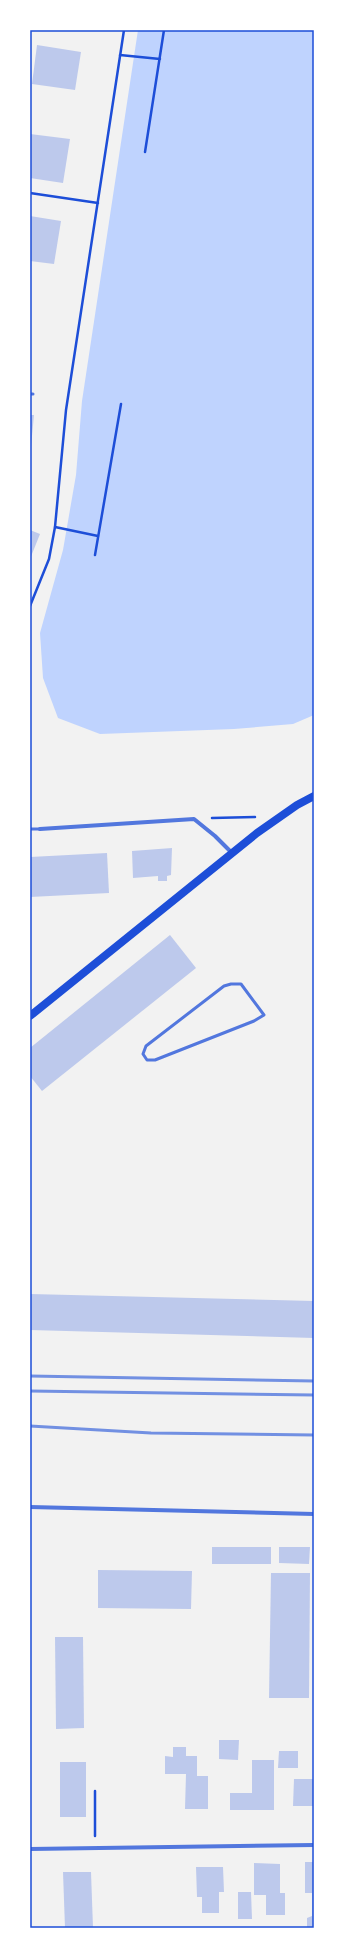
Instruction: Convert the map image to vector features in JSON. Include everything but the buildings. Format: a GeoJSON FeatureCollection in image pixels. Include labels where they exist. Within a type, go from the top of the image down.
{"type":"FeatureCollection","features":[{"type":"Feature","properties":{"kind":"main road"},"geometry":{"type":"LineString","coordinates":[[30,1016],[280,816],[314,796]]}},
{"type":"Feature","properties":{"kind":"street"},"geometry":{"type":"LineString","coordinates":[[40,829],[194,819],[215,836],[232,854]]}},
{"type":"Feature","properties":{"kind":"street"},"geometry":{"type":"LineString","coordinates":[[30,1507],[314,1514]]}},
{"type":"Feature","properties":{"kind":"street"},"geometry":{"type":"LineString","coordinates":[[30,1849],[314,1845]]}},
{"type":"Feature","properties":{"kind":"lane"},"geometry":{"type":"LineString","coordinates":[[30,829],[40,829]]}},
{"type":"Feature","properties":{"kind":"lane"},"geometry":{"type":"LineString","coordinates":[[241,984],[264,1015],[254,1021],[155,1060],[147,1060],[143,1054],[146,1046],[157,1036],[224,986],[241,984]]}},
{"type":"Feature","properties":{"kind":"path"},"geometry":{"type":"LineString","coordinates":[[30,606],[49,559],[55,527],[66,410],[124,30]]}},
{"type":"Feature","properties":{"kind":"path"},"geometry":{"type":"LineString","coordinates":[[146,152],[164,30]]}},
{"type":"Feature","properties":{"kind":"path"},"geometry":{"type":"LineString","coordinates":[[120,54],[160,59]]}},
{"type":"Feature","properties":{"kind":"path"},"geometry":{"type":"LineString","coordinates":[[30,193],[98,203]]}},
{"type":"Feature","properties":{"kind":"path"},"geometry":{"type":"LineString","coordinates":[[95,555],[121,404]]}},
{"type":"Feature","properties":{"kind":"path"},"geometry":{"type":"LineString","coordinates":[[55,527],[98,536]]}},
{"type":"Feature","properties":{"kind":"path"},"geometry":{"type":"LineString","coordinates":[[194,819],[280,816]]}},
{"type":"Feature","properties":{"kind":"path"},"geometry":{"type":"LineString","coordinates":[[94,1791],[94,1847]]}},
{"type":"Feature","properties":{"kind":"water"},"geometry":{"type":"Polygon","coordinates":[[[138,30],[314,30],[314,715],[293,724],[234,729],[100,734],[58,718],[43,678],[40,633],[63,550],[76,475],[82,401],[138,30]]]}},
{"type":"Feature","properties":{"kind":"railway"},"geometry":{"type":"LineString","coordinates":[[30,1376],[314,1381]]}},
{"type":"Feature","properties":{"kind":"railway"},"geometry":{"type":"LineString","coordinates":[[30,1391],[314,1395]]}},
{"type":"Feature","properties":{"kind":"railway"},"geometry":{"type":"LineString","coordinates":[[30,1426],[151,1433],[314,1435]]}}]}
